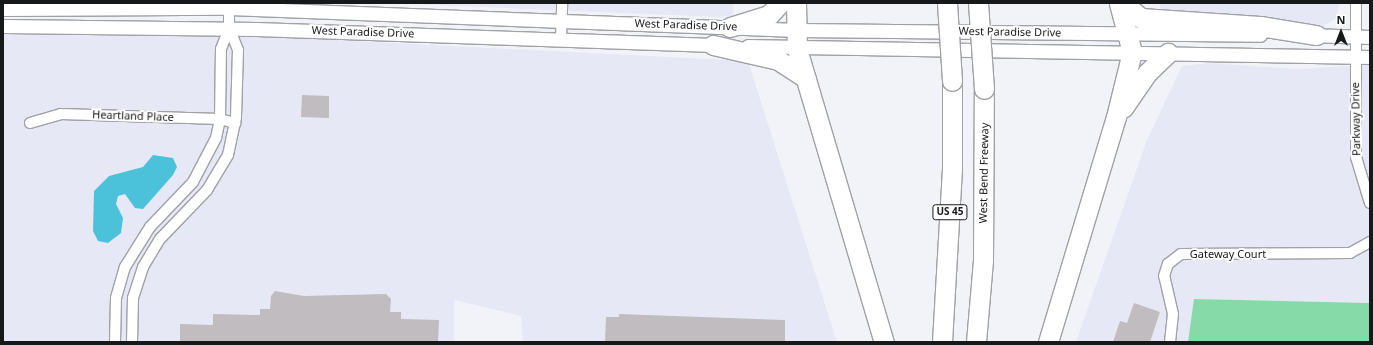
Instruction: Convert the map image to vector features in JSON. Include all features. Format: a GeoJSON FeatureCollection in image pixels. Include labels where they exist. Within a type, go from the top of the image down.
{"type":"FeatureCollection","features":[{"type":"Feature","properties":{"kind":"highway"},"geometry":{"type":"LineString","coordinates":[[730,27],[769,15],[780,3]]}},
{"type":"Feature","properties":{"kind":"highway"},"geometry":{"type":"LineString","coordinates":[[796,3],[797,49],[884,342]]}},
{"type":"Feature","properties":{"kind":"highway","name":"US 45"},"geometry":{"type":"LineString","coordinates":[[942,342],[952,169],[952,81],[948,3]]}},
{"type":"Feature","properties":{"kind":"highway","name":"West Bend Freeway"},"geometry":{"type":"LineString","coordinates":[[976,342],[983,260],[984,89],[978,3]]}},
{"type":"Feature","properties":{"kind":"highway"},"geometry":{"type":"LineString","coordinates":[[1048,342],[1116,117],[1132,52],[1119,3]]}},
{"type":"Feature","properties":{"kind":"highway"},"geometry":{"type":"LineString","coordinates":[[1123,3],[1140,18],[1260,26],[1316,35]]}},
{"type":"Feature","properties":{"kind":"highway"},"geometry":{"type":"LineString","coordinates":[[712,45],[778,60],[806,78]]}},
{"type":"Feature","properties":{"kind":"highway"},"geometry":{"type":"LineString","coordinates":[[1116,117],[1147,73],[1168,53]]}},
{"type":"Feature","properties":{"kind":"street"},"geometry":{"type":"LineString","coordinates":[[560,38],[562,3]]}},
{"type":"Feature","properties":{"kind":"street","name":"Parkway Drive"},"geometry":{"type":"LineString","coordinates":[[1356,3],[1356,157],[1370,203]]}},
{"type":"Feature","properties":{"kind":"street"},"geometry":{"type":"LineString","coordinates":[[115,342],[116,298],[125,267],[150,227],[193,182],[209,156],[220,119],[221,49],[229,28],[229,5]]}},
{"type":"Feature","properties":{"kind":"street","name":"West Paradise Drive"},"geometry":{"type":"LineString","coordinates":[[3,9],[229,5],[797,30],[1316,35],[1370,37]]}},
{"type":"Feature","properties":{"kind":"street","name":"West Paradise Drive"},"geometry":{"type":"LineString","coordinates":[[3,26],[229,28],[560,38],[797,49],[1132,52],[1370,57]]}},
{"type":"Feature","properties":{"kind":"street"},"geometry":{"type":"LineString","coordinates":[[132,342],[133,298],[143,267],[160,239],[207,190],[220,171],[236,123],[238,50],[229,28]]}},
{"type":"Feature","properties":{"kind":"street","name":"Heartland Place"},"geometry":{"type":"LineString","coordinates":[[30,123],[61,114],[220,119],[236,123]]}},
{"type":"Feature","properties":{"kind":"street","name":"Gateway Court"},"geometry":{"type":"LineString","coordinates":[[1170,342],[1173,314],[1164,276],[1168,264],[1181,254],[1350,253],[1370,242]]}},
{"type":"Feature","properties":{"kind":"shaded area"},"geometry":{"type":"Polygon","coordinates":[[[387,3],[734,3],[733,16],[717,17],[387,3]]]}},
{"type":"Feature","properties":{"kind":"shaded area"},"geometry":{"type":"Polygon","coordinates":[[[1159,3],[1340,3],[1336,18],[1324,26],[1162,15],[1159,3]]]}},
{"type":"Feature","properties":{"kind":"shaded area"},"geometry":{"type":"Polygon","coordinates":[[[3,35],[255,36],[748,61],[837,342],[523,342],[521,316],[454,300],[454,342],[3,342],[3,35]]]}},
{"type":"Feature","properties":{"kind":"shaded area"},"geometry":{"type":"Polygon","coordinates":[[[1210,63],[1297,69],[1370,65],[1370,303],[1195,299],[1188,342],[1076,342],[1147,140],[1182,66],[1210,63]]]}},
{"type":"Feature","properties":{"kind":"green space"},"geometry":{"type":"Polygon","coordinates":[[[1194,299],[1370,303],[1370,342],[1188,342],[1194,299]]]}},
{"type":"Feature","properties":{"kind":"water"},"geometry":{"type":"Polygon","coordinates":[[[153,155],[173,158],[177,167],[173,175],[143,209],[135,208],[125,194],[118,196],[116,204],[123,218],[121,233],[108,243],[98,241],[93,231],[94,191],[109,176],[143,167],[153,155]]]}},
{"type":"Feature","properties":{"kind":"building"},"geometry":{"type":"Polygon","coordinates":[[[302,95],[329,96],[329,118],[301,117],[302,95]]]}},
{"type":"Feature","properties":{"kind":"building"},"geometry":{"type":"Polygon","coordinates":[[[275,291],[304,296],[386,294],[391,299],[390,312],[401,312],[401,319],[439,320],[438,342],[180,342],[180,324],[213,325],[213,314],[260,315],[260,309],[270,309],[271,296],[275,291]]]}},
{"type":"Feature","properties":{"kind":"building"},"geometry":{"type":"Polygon","coordinates":[[[1134,303],[1160,312],[1150,342],[1113,342],[1120,321],[1127,323],[1134,303]]]}},
{"type":"Feature","properties":{"kind":"building"},"geometry":{"type":"Polygon","coordinates":[[[619,314],[785,320],[785,342],[605,342],[606,317],[619,317],[619,314]]]}}]}
